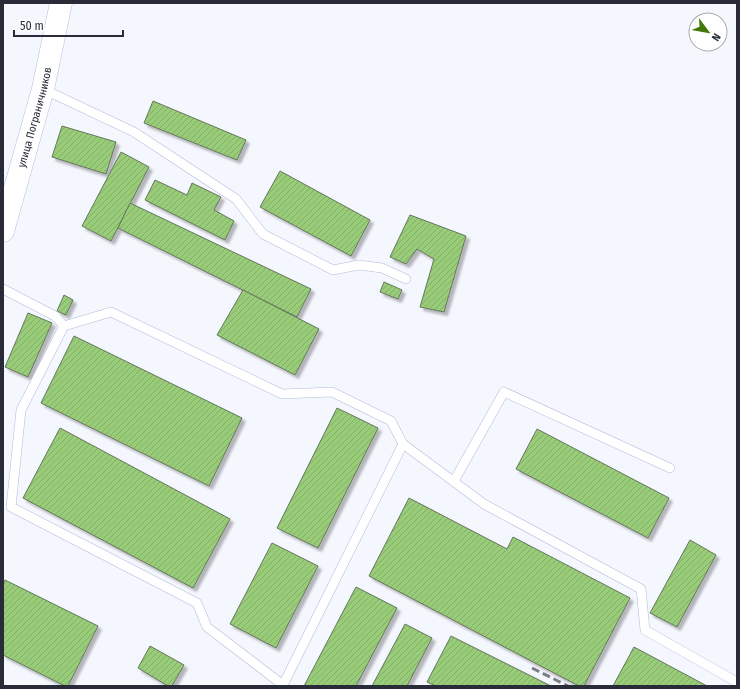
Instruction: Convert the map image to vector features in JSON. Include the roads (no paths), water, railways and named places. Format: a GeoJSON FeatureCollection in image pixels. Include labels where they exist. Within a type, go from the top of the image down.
{"type":"FeatureCollection","features":[{"type":"Feature","properties":{"kind":"main road","name":"улица Пограничников"},"geometry":{"type":"LineString","coordinates":[[3,231],[43,89],[61,3]]}},
{"type":"Feature","properties":{"kind":"lane"},"geometry":{"type":"LineString","coordinates":[[43,89],[134,132],[236,199],[263,234],[333,270],[359,265],[382,268],[406,279]]}},
{"type":"Feature","properties":{"kind":"lane"},"geometry":{"type":"LineString","coordinates":[[3,289],[55,316],[64,326]]}},
{"type":"Feature","properties":{"kind":"lane"},"geometry":{"type":"LineString","coordinates":[[402,444],[284,685],[207,627],[198,603],[11,507],[21,410],[64,326],[111,312],[282,394],[332,392],[391,421],[402,444],[484,504],[641,589],[645,630],[735,681]]}},
{"type":"Feature","properties":{"kind":"lane"},"geometry":{"type":"LineString","coordinates":[[454,481],[504,392],[670,468]]}},
{"type":"Feature","properties":{"kind":"railway"},"geometry":{"type":"LineString","coordinates":[[532,668],[568,686]]}}]}
